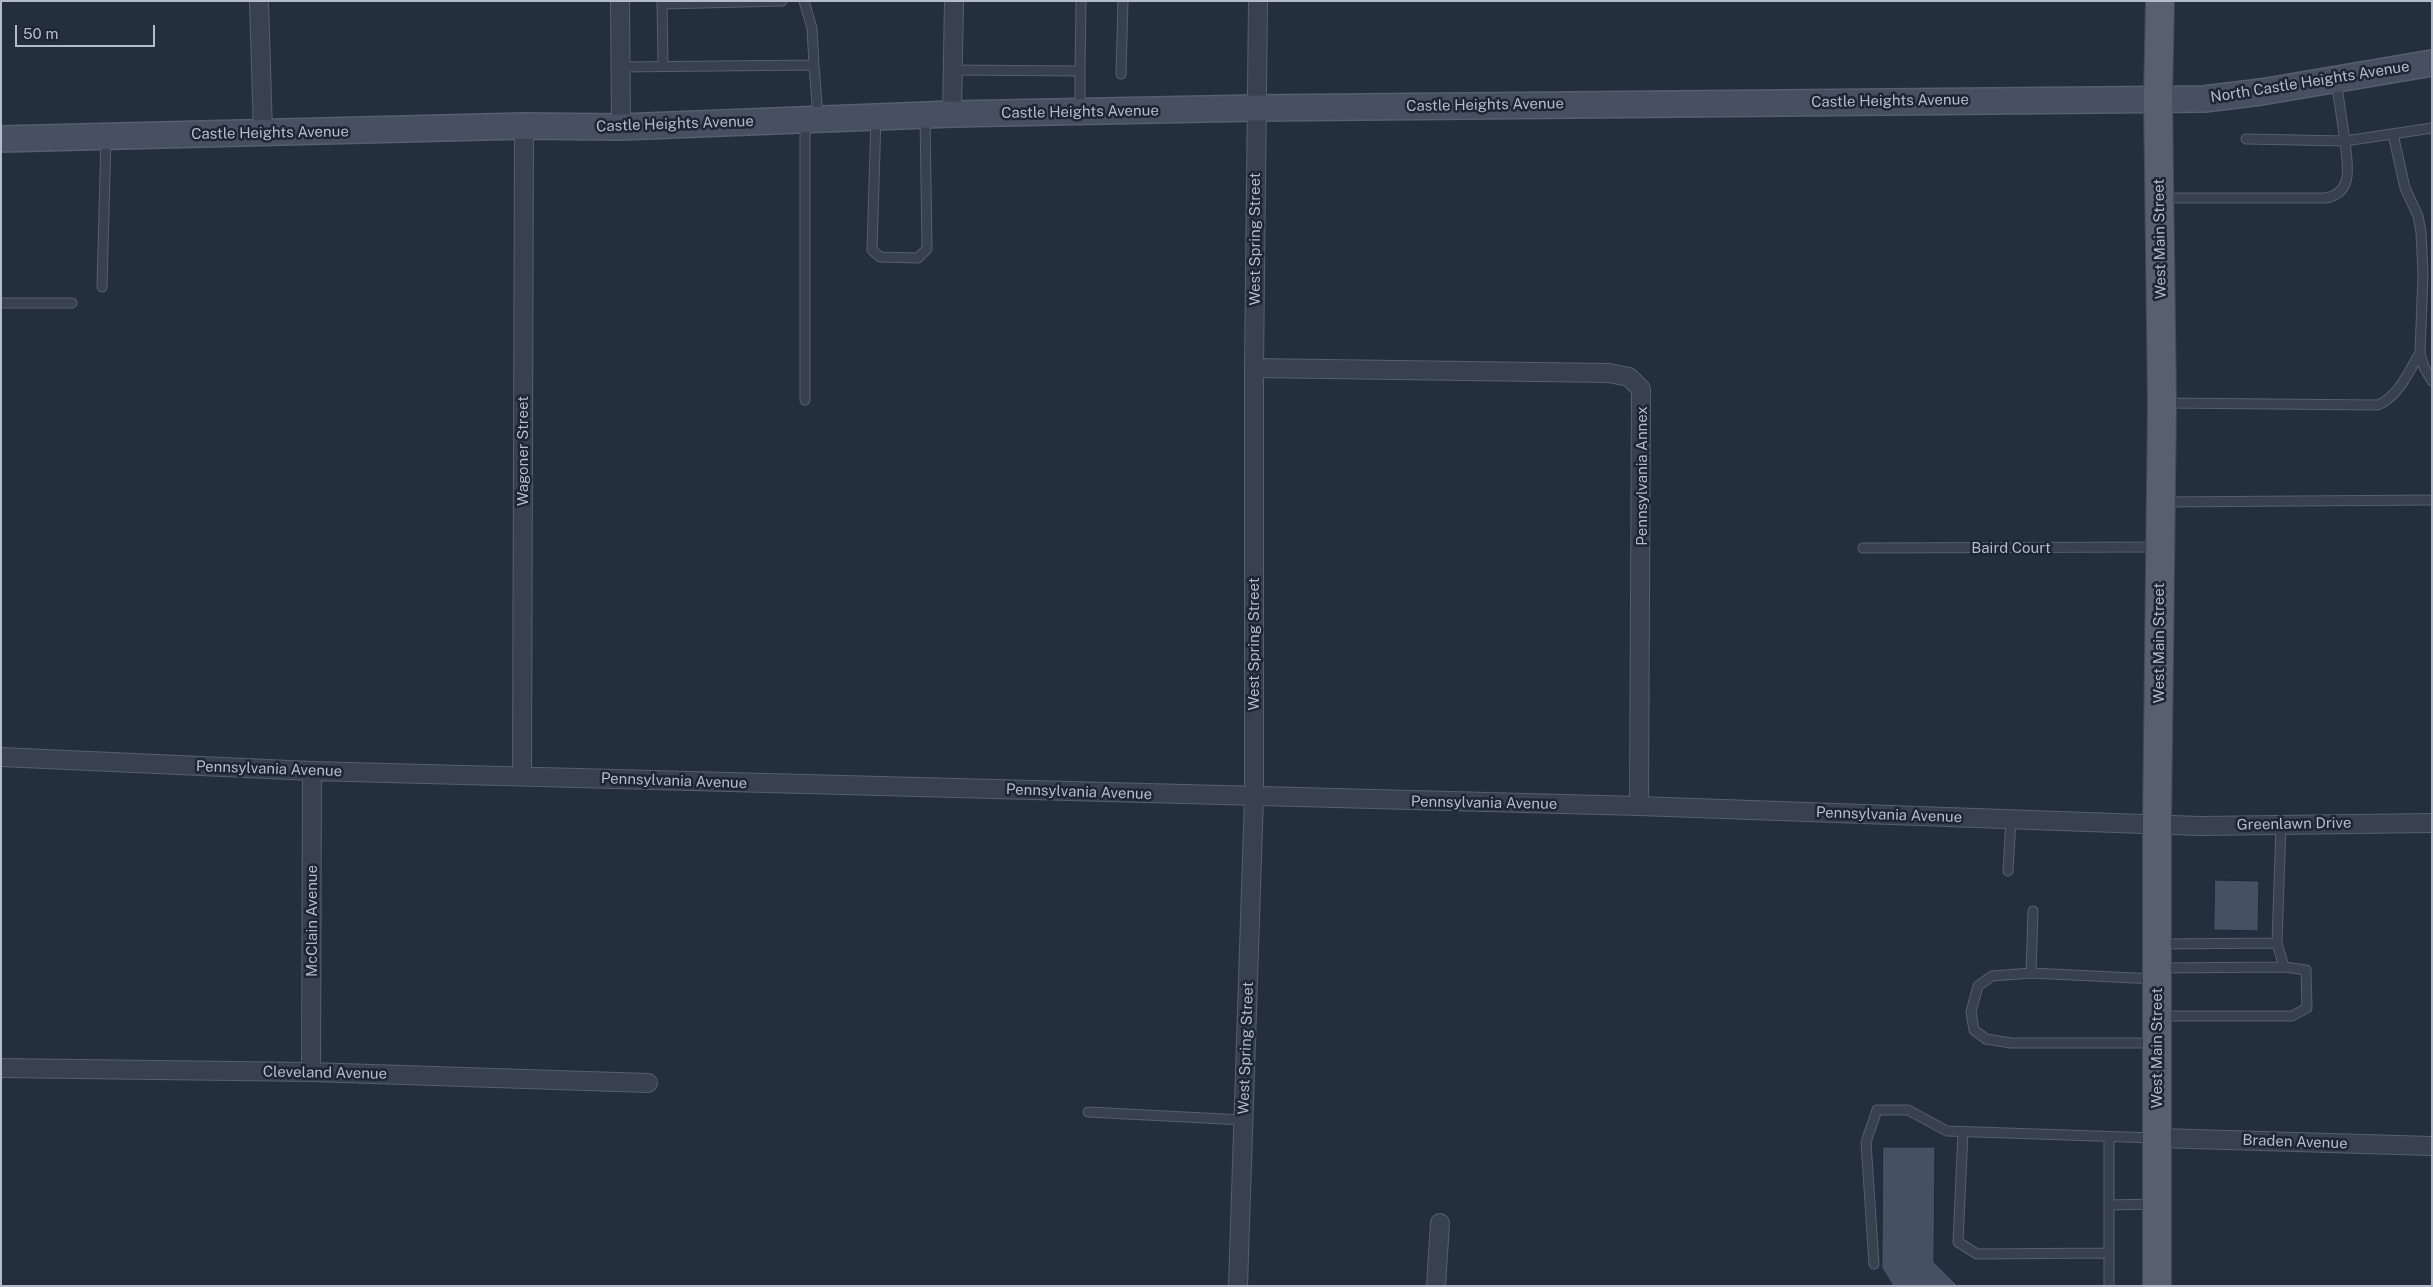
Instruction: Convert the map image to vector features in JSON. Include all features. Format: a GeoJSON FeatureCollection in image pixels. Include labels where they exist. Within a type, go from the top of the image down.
{"type":"FeatureCollection","features":[{"type":"Feature","properties":{"kind":"main road","name":"West Main Street"},"geometry":{"type":"LineString","coordinates":[[2157,1286],[2157,824],[2162,403],[2158,98],[2160,1]]}},
{"type":"Feature","properties":{"kind":"street"},"geometry":{"type":"LineString","coordinates":[[259,1],[263,133]]}},
{"type":"Feature","properties":{"kind":"street"},"geometry":{"type":"LineString","coordinates":[[620,1],[621,127]]}},
{"type":"Feature","properties":{"kind":"street"},"geometry":{"type":"LineString","coordinates":[[952,114],[954,1]]}},
{"type":"Feature","properties":{"kind":"street","name":"West Spring Street"},"geometry":{"type":"LineString","coordinates":[[1238,1286],[1254,797],[1254,368],[1258,1]]}},
{"type":"Feature","properties":{"kind":"street","name":"North Castle Heights Avenue"},"geometry":{"type":"LineString","coordinates":[[2158,98],[2204,99],[2432,63]]}},
{"type":"Feature","properties":{"kind":"street","name":"Castle Heights Avenue"},"geometry":{"type":"LineString","coordinates":[[1,139],[524,126],[621,127],[952,114],[1256,108],[2158,98]]}},
{"type":"Feature","properties":{"kind":"street","name":"Wagoner Street"},"geometry":{"type":"LineString","coordinates":[[522,776],[524,126]]}},
{"type":"Feature","properties":{"kind":"street","name":"Pennsylvania Annex"},"geometry":{"type":"LineString","coordinates":[[1254,368],[1610,374],[1629,377],[1642,389],[1639,806]]}},
{"type":"Feature","properties":{"kind":"street","name":"Pennsylvania Avenue"},"geometry":{"type":"LineString","coordinates":[[1,758],[312,771],[1639,806],[2157,824]]}},
{"type":"Feature","properties":{"kind":"street","name":"McClain Avenue"},"geometry":{"type":"LineString","coordinates":[[311,1072],[312,771]]}},
{"type":"Feature","properties":{"kind":"street","name":"Greenlawn Drive"},"geometry":{"type":"LineString","coordinates":[[2157,824],[2281,825],[2432,822]]}},
{"type":"Feature","properties":{"kind":"street","name":"Cleveland Avenue"},"geometry":{"type":"LineString","coordinates":[[1,1068],[311,1072],[648,1083]]}},
{"type":"Feature","properties":{"kind":"street","name":"Braden Avenue"},"geometry":{"type":"LineString","coordinates":[[2158,1138],[2432,1146]]}},
{"type":"Feature","properties":{"kind":"street"},"geometry":{"type":"LineString","coordinates":[[1436,1286],[1440,1223]]}},
{"type":"Feature","properties":{"kind":"lane"},"geometry":{"type":"LineString","coordinates":[[663,66],[662,2],[782,1]]}},
{"type":"Feature","properties":{"kind":"lane"},"geometry":{"type":"LineString","coordinates":[[804,1],[812,28],[814,65],[805,400]]}},
{"type":"Feature","properties":{"kind":"lane"},"geometry":{"type":"LineString","coordinates":[[1080,112],[1081,1]]}},
{"type":"Feature","properties":{"kind":"lane"},"geometry":{"type":"LineString","coordinates":[[1122,74],[1123,1]]}},
{"type":"Feature","properties":{"kind":"lane"},"geometry":{"type":"LineString","coordinates":[[620,67],[814,65]]}},
{"type":"Feature","properties":{"kind":"lane"},"geometry":{"type":"LineString","coordinates":[[953,70],[1080,71]]}},
{"type":"Feature","properties":{"kind":"lane"},"geometry":{"type":"LineString","coordinates":[[2160,198],[2326,198],[2336,196],[2345,185],[2348,174],[2336,79]]}},
{"type":"Feature","properties":{"kind":"lane"},"geometry":{"type":"LineString","coordinates":[[876,117],[872,250],[880,257],[918,258],[927,249],[925,115]]}},
{"type":"Feature","properties":{"kind":"lane"},"geometry":{"type":"LineString","coordinates":[[2246,139],[2345,141],[2432,128]]}},
{"type":"Feature","properties":{"kind":"lane"},"geometry":{"type":"LineString","coordinates":[[2393,134],[2405,188],[2418,216],[2421,232],[2423,274],[2420,353],[2424,367],[2432,381]]}},
{"type":"Feature","properties":{"kind":"lane"},"geometry":{"type":"LineString","coordinates":[[102,287],[106,137]]}},
{"type":"Feature","properties":{"kind":"lane"},"geometry":{"type":"LineString","coordinates":[[1,303],[72,303]]}},
{"type":"Feature","properties":{"kind":"lane"},"geometry":{"type":"LineString","coordinates":[[2162,403],[2378,405],[2390,400],[2397,393],[2420,353]]}},
{"type":"Feature","properties":{"kind":"lane"},"geometry":{"type":"LineString","coordinates":[[2160,502],[2432,500]]}},
{"type":"Feature","properties":{"kind":"lane","name":"Baird Court"},"geometry":{"type":"LineString","coordinates":[[1863,548],[2160,547]]}},
{"type":"Feature","properties":{"kind":"lane"},"geometry":{"type":"LineString","coordinates":[[2008,872],[2011,819]]}},
{"type":"Feature","properties":{"kind":"lane"},"geometry":{"type":"LineString","coordinates":[[2281,825],[2277,943],[2284,967]]}},
{"type":"Feature","properties":{"kind":"lane"},"geometry":{"type":"LineString","coordinates":[[2031,973],[2033,911]]}},
{"type":"Feature","properties":{"kind":"lane"},"geometry":{"type":"LineString","coordinates":[[2157,1043],[2011,1043],[1986,1038],[1974,1030],[1971,1012],[1978,986],[1992,976],[2157,964],[2277,943]]}},
{"type":"Feature","properties":{"kind":"lane"},"geometry":{"type":"LineString","coordinates":[[2157,964],[2196,967],[2284,967],[2306,970],[2306,1008],[2292,1016],[2157,1016]]}},
{"type":"Feature","properties":{"kind":"lane"},"geometry":{"type":"LineString","coordinates":[[1874,1264],[1866,1142],[1877,1110],[1908,1110],[1947,1131],[2158,1138]]}},
{"type":"Feature","properties":{"kind":"lane"},"geometry":{"type":"LineString","coordinates":[[1088,1112],[1243,1120]]}},
{"type":"Feature","properties":{"kind":"lane"},"geometry":{"type":"LineString","coordinates":[[1963,1132],[1958,1242],[1977,1254],[2109,1253]]}},
{"type":"Feature","properties":{"kind":"lane"},"geometry":{"type":"LineString","coordinates":[[2109,1137],[2109,1286]]}},
{"type":"Feature","properties":{"kind":"lane"},"geometry":{"type":"LineString","coordinates":[[2109,1205],[2158,1204]]}},
{"type":"Feature","properties":{"kind":"building"},"geometry":{"type":"Polygon","coordinates":[[[2215,880],[2259,881],[2258,931],[2214,930],[2215,880]]]}},
{"type":"Feature","properties":{"kind":"building"},"geometry":{"type":"Polygon","coordinates":[[[1883,1147],[1935,1147],[1934,1262],[1958,1286],[1893,1286],[1882,1268],[1883,1147]]]}}]}
